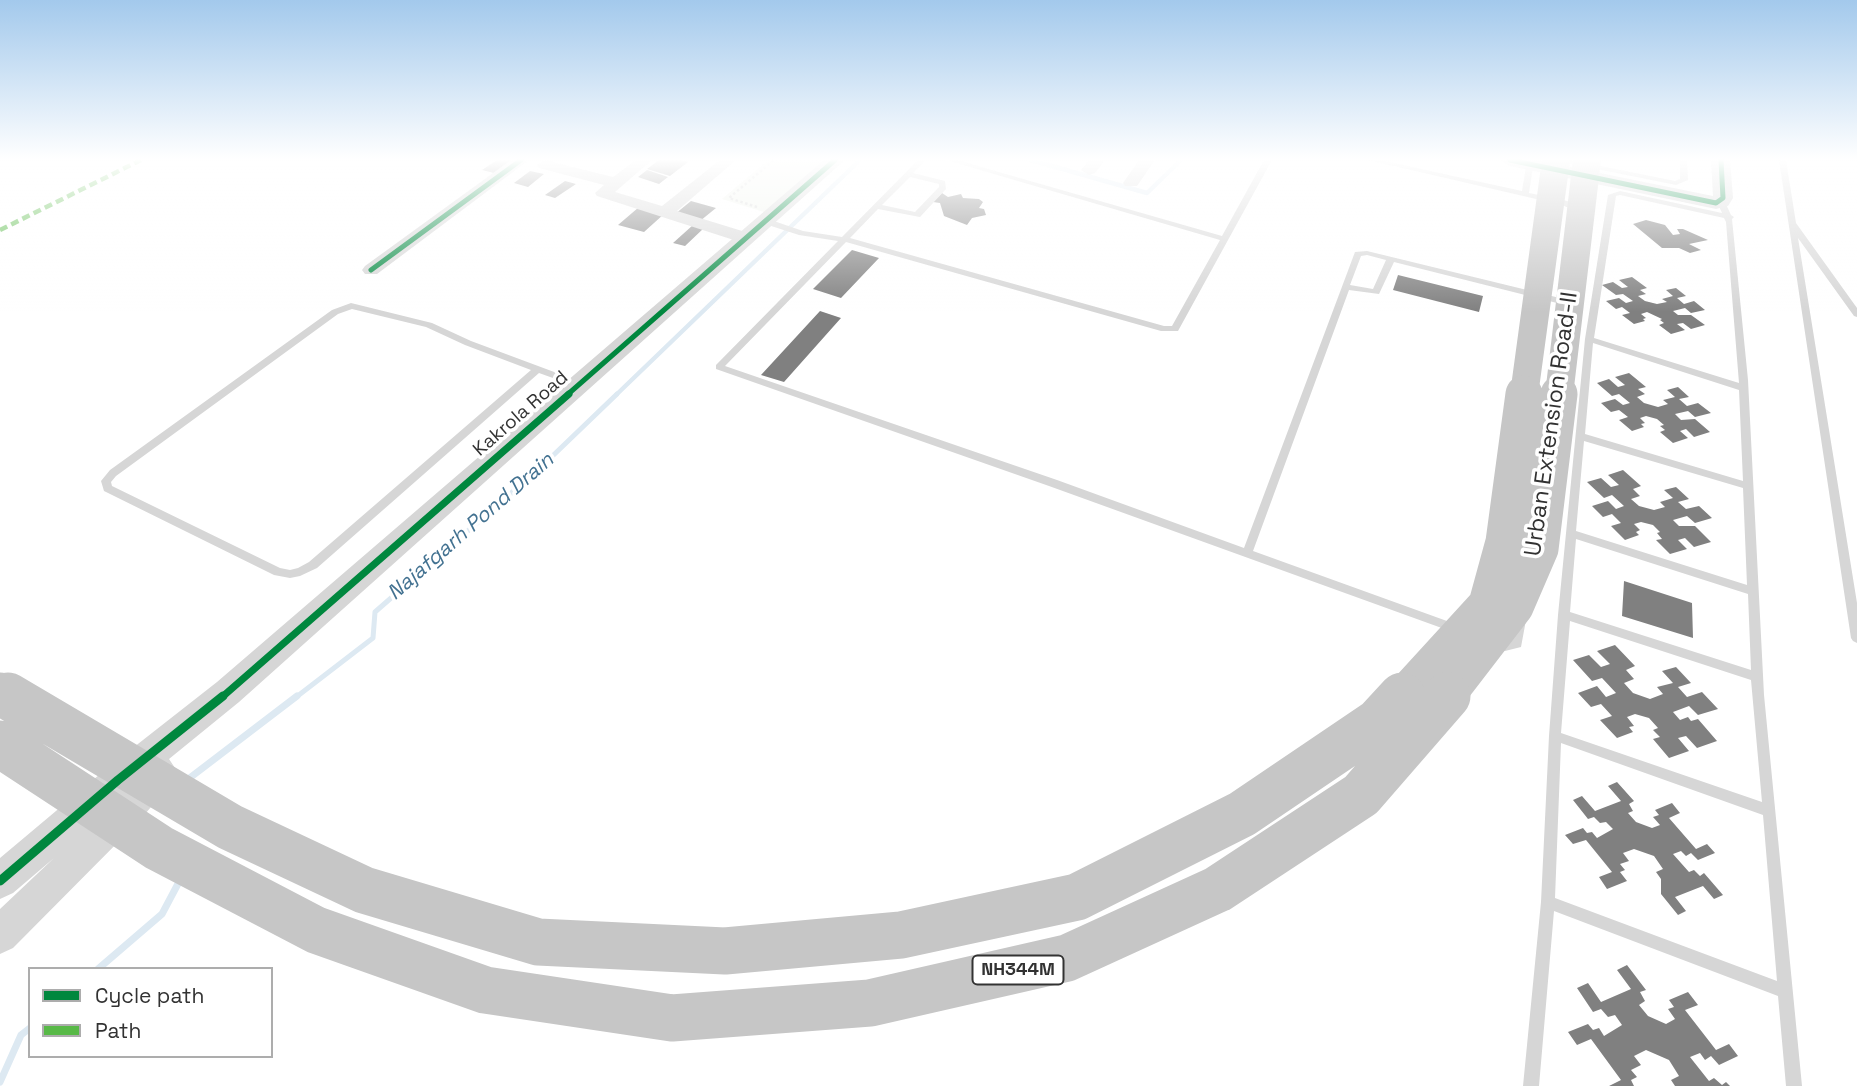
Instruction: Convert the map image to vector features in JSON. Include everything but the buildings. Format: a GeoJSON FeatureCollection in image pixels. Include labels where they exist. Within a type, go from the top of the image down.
{"type":"FeatureCollection","features":[{"type":"Feature","properties":{"kind":"highway","name":"Urban Extension Road-II"},"geometry":{"type":"LineString","coordinates":[[0,691],[230,827],[327,873],[364,890],[538,942],[725,951],[901,935],[1077,897],[1242,814],[1378,722],[1487,604],[1504,542],[1534,211]]}},
{"type":"Feature","properties":{"kind":"highway","name":"Urban Extension Road-II"},"geometry":{"type":"LineString","coordinates":[[0,744],[159,848],[316,930],[485,990],[672,1018],[870,1003],[1067,958],[1218,889],[1361,795],[1442,702],[1516,607],[1540,550],[1581,211]]}},
{"type":"Feature","properties":{"kind":"street"},"geometry":{"type":"LineString","coordinates":[[371,270],[452,211]]}},
{"type":"Feature","properties":{"kind":"street"},"geometry":{"type":"LineString","coordinates":[[661,211],[746,238]]}},
{"type":"Feature","properties":{"kind":"street","name":"Kakrola Road"},"geometry":{"type":"LineString","coordinates":[[228,692],[746,238],[783,211]]}},
{"type":"Feature","properties":{"kind":"street"},"geometry":{"type":"LineString","coordinates":[[0,881],[118,780],[228,692]]}},
{"type":"Feature","properties":{"kind":"street"},"geometry":{"type":"LineString","coordinates":[[0,935],[128,809],[228,692]]}},
{"type":"Feature","properties":{"kind":"lane"},"geometry":{"type":"LineString","coordinates":[[871,211],[719,367],[1511,647],[1517,644],[1527,551]]}},
{"type":"Feature","properties":{"kind":"lane"},"geometry":{"type":"LineString","coordinates":[[897,211],[917,215],[921,211]]}},
{"type":"Feature","properties":{"kind":"lane"},"geometry":{"type":"LineString","coordinates":[[1126,211],[1225,239]]}},
{"type":"Feature","properties":{"kind":"lane"},"geometry":{"type":"LineString","coordinates":[[773,220],[802,233],[843,240],[1169,330],[1175,329],[1179,324],[1240,211]]}},
{"type":"Feature","properties":{"kind":"lane"},"geometry":{"type":"LineString","coordinates":[[1554,341],[1577,211]]}},
{"type":"Feature","properties":{"kind":"lane"},"geometry":{"type":"LineString","coordinates":[[1531,1086],[1548,902],[1555,736],[1571,533],[1589,339],[1611,211]]}},
{"type":"Feature","properties":{"kind":"lane"},"geometry":{"type":"LineString","coordinates":[[1726,211],[1743,388],[1758,677],[1794,1086]]}},
{"type":"Feature","properties":{"kind":"lane"},"geometry":{"type":"LineString","coordinates":[[1789,211],[1857,638]]}},
{"type":"Feature","properties":{"kind":"lane"},"geometry":{"type":"LineString","coordinates":[[1791,223],[1857,314]]}},
{"type":"Feature","properties":{"kind":"lane"},"geometry":{"type":"LineString","coordinates":[[1247,553],[1358,254],[1391,259],[1561,301]]}},
{"type":"Feature","properties":{"kind":"lane"},"geometry":{"type":"LineString","coordinates":[[1345,287],[1376,292],[1391,259]]}},
{"type":"Feature","properties":{"kind":"lane"},"geometry":{"type":"LineString","coordinates":[[537,369],[313,565],[300,572],[278,572],[108,488],[106,481],[113,473],[343,308],[359,307],[429,325],[468,343],[579,384]]}},
{"type":"Feature","properties":{"kind":"lane"},"geometry":{"type":"LineString","coordinates":[[1589,339],[1743,388]]}},
{"type":"Feature","properties":{"kind":"lane"},"geometry":{"type":"LineString","coordinates":[[1580,436],[1748,486]]}},
{"type":"Feature","properties":{"kind":"lane"},"geometry":{"type":"LineString","coordinates":[[1571,533],[1753,592]]}},
{"type":"Feature","properties":{"kind":"lane"},"geometry":{"type":"LineString","coordinates":[[1564,615],[1758,677]]}},
{"type":"Feature","properties":{"kind":"lane"},"geometry":{"type":"LineString","coordinates":[[1555,736],[1769,811]]}},
{"type":"Feature","properties":{"kind":"lane"},"geometry":{"type":"LineString","coordinates":[[1548,902],[1785,991]]}},
{"type":"Feature","properties":{"kind":"path"},"geometry":{"type":"LineString","coordinates":[[754,211],[773,220]]}},
{"type":"Feature","properties":{"kind":"waterway","name":"Najafgarh Pond Drain"},"geometry":{"type":"LineString","coordinates":[[616,395],[807,211]]}},
{"type":"Feature","properties":{"kind":"waterway","name":"Najafgarh Pond Drain"},"geometry":{"type":"LineString","coordinates":[[295,698],[373,638],[375,612],[540,468],[617,394]]}},
{"type":"Feature","properties":{"kind":"waterway","name":"Najafgarh Pond Drain"},"geometry":{"type":"LineString","coordinates":[[187,780],[297,696]]}},
{"type":"Feature","properties":{"kind":"waterway","name":"Najafgarh Pond Drain"},"geometry":{"type":"LineString","coordinates":[[100,967],[162,914],[180,880]]}},
{"type":"Feature","properties":{"kind":"waterway","name":"Najafgarh Pond Drain"},"geometry":{"type":"LineString","coordinates":[[0,1082],[21,1035],[28,1030]]}},
{"type":"Feature","properties":{"kind":"marked path"},"geometry":{"type":"LineString","coordinates":[[0,230],[39,211]]}},
{"type":"Feature","properties":{"kind":"cycle path"},"geometry":{"type":"LineString","coordinates":[[371,270],[452,211]]}},
{"type":"Feature","properties":{"kind":"cycle path"},"geometry":{"type":"LineString","coordinates":[[0,881],[118,780],[228,692],[777,211]]}}]}
